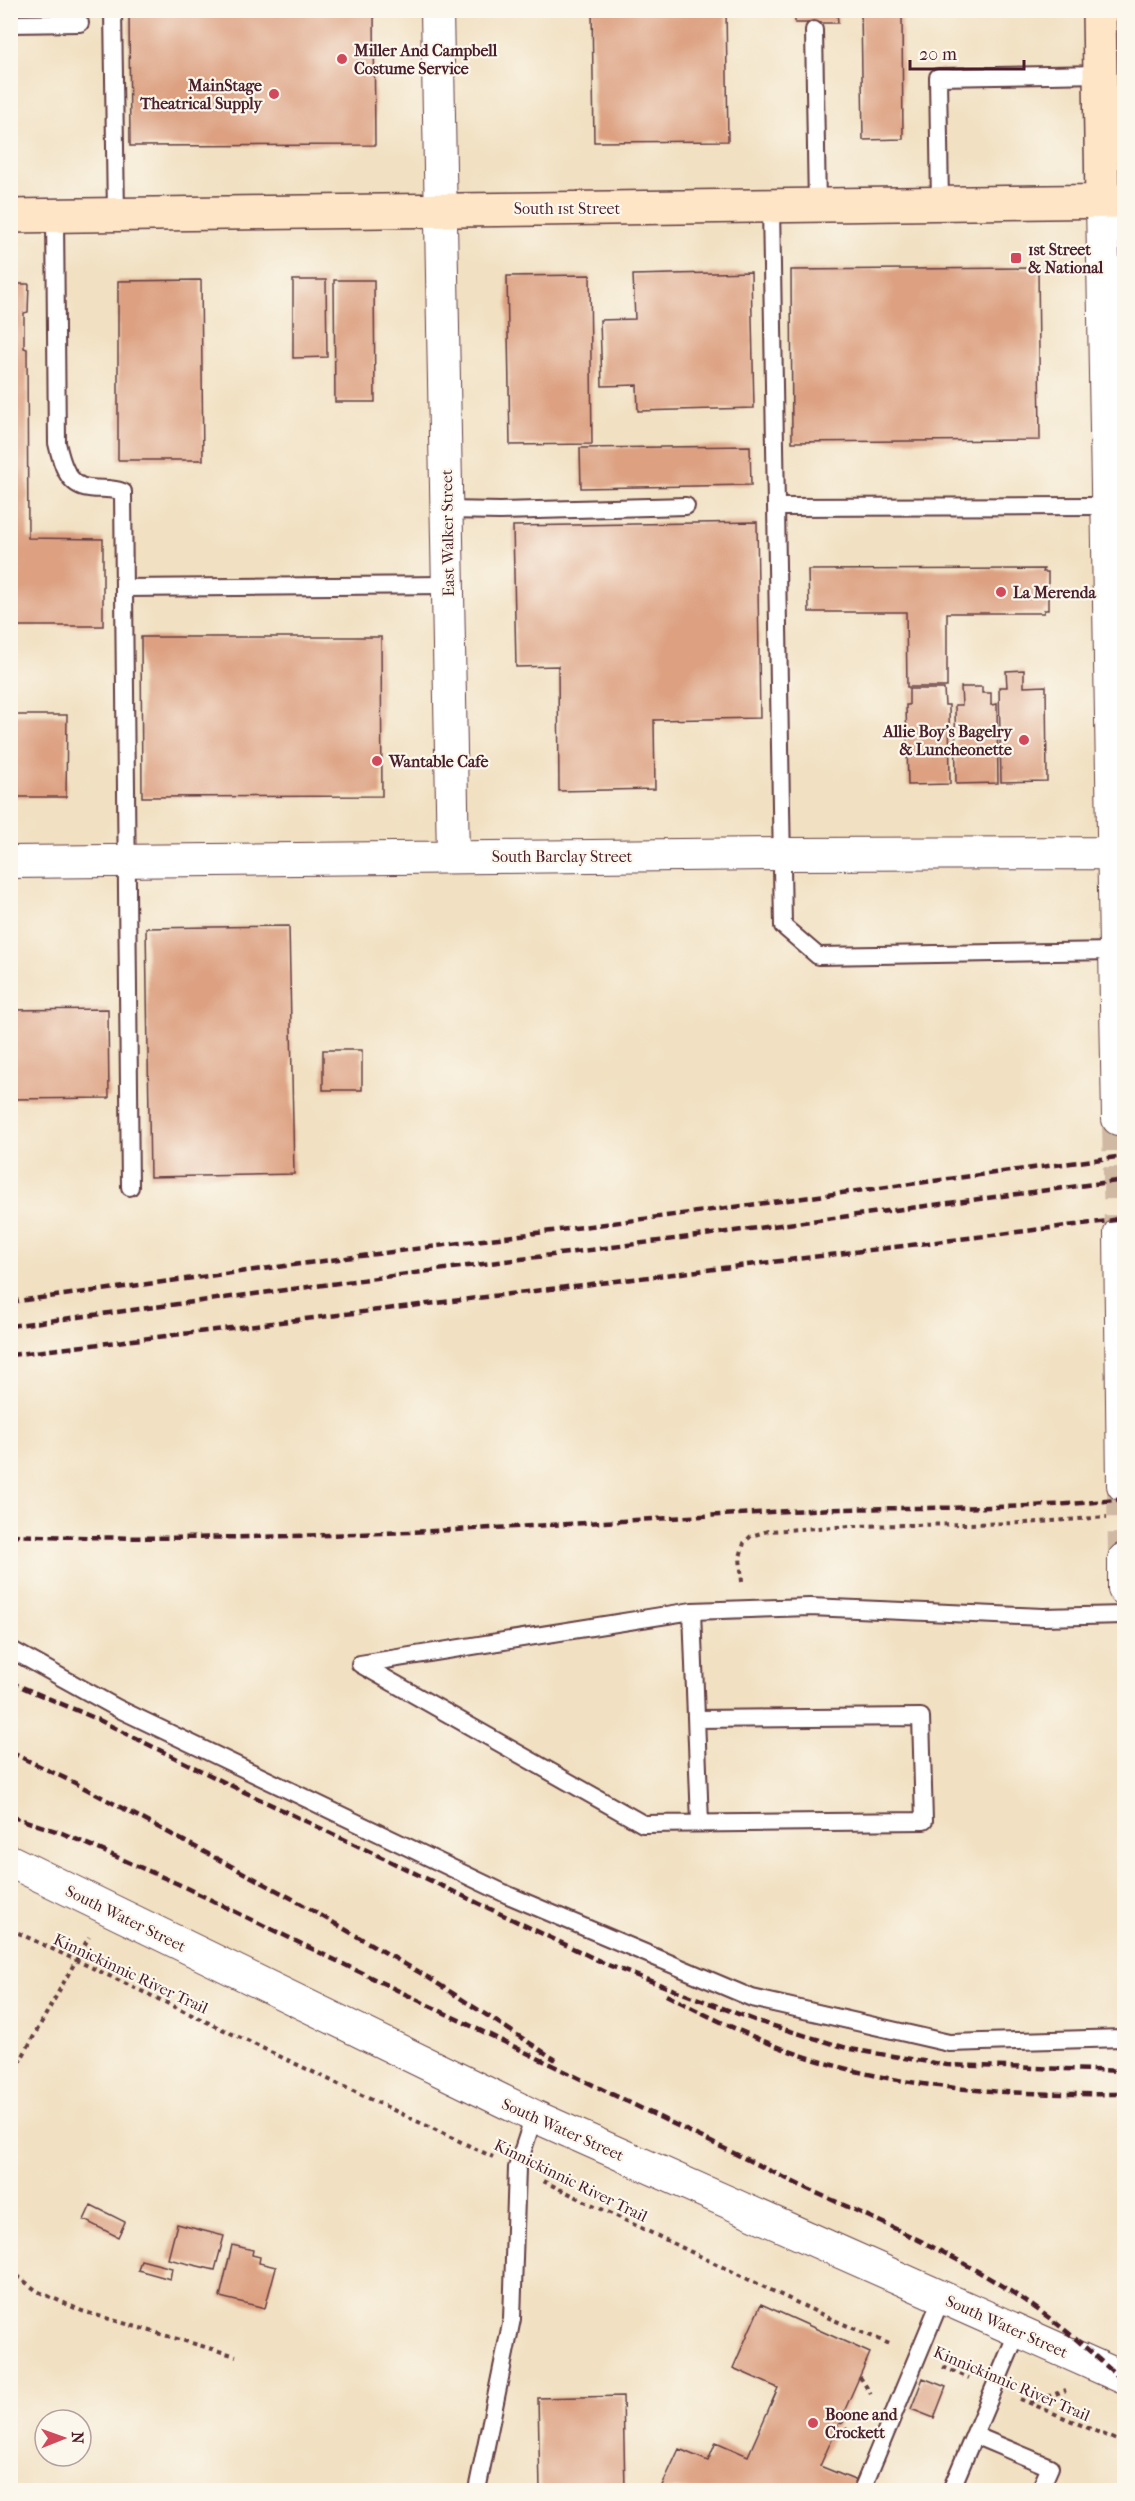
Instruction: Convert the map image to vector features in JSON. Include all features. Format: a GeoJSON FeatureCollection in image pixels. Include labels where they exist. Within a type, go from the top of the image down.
{"type":"FeatureCollection","features":[{"type":"Feature","properties":{"kind":"main road"},"geometry":{"type":"LineString","coordinates":[[1099,10],[1100,74],[1113,201]]}},
{"type":"Feature","properties":{"kind":"main road","name":"South 1st Street"},"geometry":{"type":"LineString","coordinates":[[10,216],[1113,201]]}},
{"type":"Feature","properties":{"kind":"street","name":"East Walker Street"},"geometry":{"type":"LineString","coordinates":[[437,10],[453,857]]}},
{"type":"Feature","properties":{"kind":"street"},"geometry":{"type":"LineString","coordinates":[[1113,201],[1107,506],[1116,572],[1113,853],[1118,971],[1118,1119]]}},
{"type":"Feature","properties":{"kind":"street","name":"South Barclay Street"},"geometry":{"type":"LineString","coordinates":[[10,862],[1113,853]]}},
{"type":"Feature","properties":{"kind":"street"},"geometry":{"type":"LineString","coordinates":[[1120,1233],[1123,1485]]}},
{"type":"Feature","properties":{"kind":"street"},"geometry":{"type":"LineString","coordinates":[[1124,1559],[1125,1589]]}},
{"type":"Feature","properties":{"kind":"street","name":"South Water Street"},"geometry":{"type":"LineString","coordinates":[[10,1861],[534,2116],[1018,2331],[1121,2366]]}},
{"type":"Feature","properties":{"kind":"lane"},"geometry":{"type":"LineString","coordinates":[[113,10],[116,215]]}},
{"type":"Feature","properties":{"kind":"lane"},"geometry":{"type":"LineString","coordinates":[[10,24],[80,23]]}},
{"type":"Feature","properties":{"kind":"lane"},"geometry":{"type":"LineString","coordinates":[[814,30],[817,206]]}},
{"type":"Feature","properties":{"kind":"lane"},"geometry":{"type":"LineString","coordinates":[[940,203],[938,77],[1100,74]]}},
{"type":"Feature","properties":{"kind":"lane"},"geometry":{"type":"LineString","coordinates":[[771,206],[783,926],[818,956],[1118,971]]}},
{"type":"Feature","properties":{"kind":"lane"},"geometry":{"type":"LineString","coordinates":[[55,216],[57,444],[62,465],[76,484],[88,488],[108,487],[123,492],[130,1187]]}},
{"type":"Feature","properties":{"kind":"lane"},"geometry":{"type":"LineString","coordinates":[[447,510],[500,511],[686,506]]}},
{"type":"Feature","properties":{"kind":"lane"},"geometry":{"type":"LineString","coordinates":[[776,507],[1107,506]]}},
{"type":"Feature","properties":{"kind":"lane"},"geometry":{"type":"LineString","coordinates":[[124,588],[448,585]]}},
{"type":"Feature","properties":{"kind":"lane"},"geometry":{"type":"LineString","coordinates":[[696,1719],[921,1717],[924,1821],[643,1824],[360,1664],[692,1611],[810,1607],[1043,1617],[1125,1615]]}},
{"type":"Feature","properties":{"kind":"lane"},"geometry":{"type":"LineString","coordinates":[[692,1611],[700,1823]]}},
{"type":"Feature","properties":{"kind":"lane"},"geometry":{"type":"LineString","coordinates":[[10,1649],[117,1708],[508,1895],[752,1998],[949,2043],[1125,2038]]}},
{"type":"Feature","properties":{"kind":"lane"},"geometry":{"type":"LineString","coordinates":[[477,2490],[512,2319],[517,2168],[534,2116]]}},
{"type":"Feature","properties":{"kind":"lane"},"geometry":{"type":"LineString","coordinates":[[862,2490],[942,2297]]}},
{"type":"Feature","properties":{"kind":"lane"},"geometry":{"type":"LineString","coordinates":[[951,2490],[1018,2331]]}},
{"type":"Feature","properties":{"kind":"lane"},"geometry":{"type":"LineString","coordinates":[[974,2435],[1050,2467],[1040,2490]]}},
{"type":"Feature","properties":{"kind":"path"},"geometry":{"type":"LineString","coordinates":[[743,1609],[740,1557],[744,1543],[751,1536],[768,1531],[851,1526],[1026,1523],[1114,1517]]}},
{"type":"Feature","properties":{"kind":"path"},"geometry":{"type":"LineString","coordinates":[[10,2079],[105,1908]]}},
{"type":"Feature","properties":{"kind":"path","name":"Kinnickinnic River Trail"},"geometry":{"type":"LineString","coordinates":[[10,1929],[827,2317],[1125,2443]]}},
{"type":"Feature","properties":{"kind":"path"},"geometry":{"type":"LineString","coordinates":[[10,2270],[37,2291],[82,2311],[236,2356]]}},
{"type":"Feature","properties":{"kind":"building"},"geometry":{"type":"Polygon","coordinates":[[[129,10],[374,10],[375,145],[130,146],[129,10]]]}},
{"type":"Feature","properties":{"kind":"building"},"geometry":{"type":"Polygon","coordinates":[[[592,10],[726,10],[728,141],[594,142],[592,10]]]}},
{"type":"Feature","properties":{"kind":"building"},"geometry":{"type":"Polygon","coordinates":[[[795,10],[837,10],[838,23],[795,23],[795,10]]]}},
{"type":"Feature","properties":{"kind":"building"},"geometry":{"type":"Polygon","coordinates":[[[861,10],[1034,10],[1034,15],[902,16],[903,139],[863,140],[861,10]]]}},
{"type":"Feature","properties":{"kind":"building"},"geometry":{"type":"Polygon","coordinates":[[[1038,268],[1040,440],[792,442],[791,270],[1038,268]]]}},
{"type":"Feature","properties":{"kind":"building"},"geometry":{"type":"Polygon","coordinates":[[[751,272],[754,408],[638,411],[637,385],[602,386],[600,320],[635,319],[633,275],[751,272]]]}},
{"type":"Feature","properties":{"kind":"building"},"geometry":{"type":"Polygon","coordinates":[[[590,275],[592,444],[510,445],[507,276],[590,275]]]}},
{"type":"Feature","properties":{"kind":"building"},"geometry":{"type":"Polygon","coordinates":[[[201,280],[203,460],[118,460],[118,281],[201,280]]]}},
{"type":"Feature","properties":{"kind":"building"},"geometry":{"type":"Polygon","coordinates":[[[293,280],[326,280],[327,357],[293,358],[293,280]]]}},
{"type":"Feature","properties":{"kind":"building"},"geometry":{"type":"Polygon","coordinates":[[[334,280],[374,280],[375,402],[335,402],[334,280]]]}},
{"type":"Feature","properties":{"kind":"building"},"geometry":{"type":"Polygon","coordinates":[[[10,284],[29,284],[28,312],[24,313],[24,348],[27,349],[28,538],[103,539],[103,626],[10,626],[10,284]]]}},
{"type":"Feature","properties":{"kind":"building"},"geometry":{"type":"Polygon","coordinates":[[[750,446],[751,485],[581,488],[580,448],[750,446]]]}},
{"type":"Feature","properties":{"kind":"building"},"geometry":{"type":"Polygon","coordinates":[[[757,522],[760,718],[654,720],[655,789],[559,791],[558,666],[516,667],[513,526],[757,522]]]}},
{"type":"Feature","properties":{"kind":"building"},"geometry":{"type":"Polygon","coordinates":[[[1044,569],[1043,572],[1048,572],[1048,610],[1044,610],[1044,613],[947,613],[947,687],[907,687],[906,612],[809,612],[808,570],[1044,569]]]}},
{"type":"Feature","properties":{"kind":"building"},"geometry":{"type":"Polygon","coordinates":[[[141,637],[381,637],[382,796],[142,797],[141,637]]]}},
{"type":"Feature","properties":{"kind":"building"},"geometry":{"type":"Polygon","coordinates":[[[1024,670],[1024,687],[1046,686],[1047,781],[1001,782],[999,687],[1007,687],[1006,671],[1024,670]]]}},
{"type":"Feature","properties":{"kind":"building"},"geometry":{"type":"Polygon","coordinates":[[[961,687],[982,687],[982,693],[991,693],[991,705],[997,704],[998,783],[956,784],[955,705],[962,705],[961,687]]]}},
{"type":"Feature","properties":{"kind":"building"},"geometry":{"type":"Polygon","coordinates":[[[909,689],[944,689],[945,705],[949,705],[950,784],[908,785],[906,705],[909,705],[909,689]]]}},
{"type":"Feature","properties":{"kind":"building"},"geometry":{"type":"Polygon","coordinates":[[[10,715],[67,715],[66,797],[10,797],[10,715]]]}},
{"type":"Feature","properties":{"kind":"building"},"geometry":{"type":"Polygon","coordinates":[[[289,926],[294,1174],[150,1177],[146,928],[289,926]]]}},
{"type":"Feature","properties":{"kind":"building"},"geometry":{"type":"Polygon","coordinates":[[[108,1009],[109,1098],[10,1099],[10,1010],[108,1009]]]}},
{"type":"Feature","properties":{"kind":"building"},"geometry":{"type":"Polygon","coordinates":[[[323,1050],[362,1050],[362,1090],[323,1090],[323,1050]]]}},
{"type":"Feature","properties":{"kind":"building"},"geometry":{"type":"Polygon","coordinates":[[[91,2205],[125,2222],[118,2237],[84,2220],[91,2205]]]}},
{"type":"Feature","properties":{"kind":"building"},"geometry":{"type":"Polygon","coordinates":[[[177,2224],[224,2236],[215,2270],[168,2259],[177,2224]]]}},
{"type":"Feature","properties":{"kind":"building"},"geometry":{"type":"Polygon","coordinates":[[[232,2245],[253,2250],[252,2255],[260,2257],[259,2263],[276,2267],[265,2308],[220,2297],[232,2245]]]}},
{"type":"Feature","properties":{"kind":"building"},"geometry":{"type":"Polygon","coordinates":[[[141,2260],[172,2268],[170,2279],[138,2270],[141,2260]]]}},
{"type":"Feature","properties":{"kind":"building"},"geometry":{"type":"Polygon","coordinates":[[[761,2304],[870,2353],[820,2466],[857,2481],[852,2490],[660,2490],[679,2449],[708,2461],[716,2442],[748,2456],[778,2388],[733,2368],[761,2304]]]}},
{"type":"Feature","properties":{"kind":"building"},"geometry":{"type":"Polygon","coordinates":[[[923,2378],[946,2387],[934,2418],[911,2409],[923,2378]]]}},
{"type":"Feature","properties":{"kind":"building"},"geometry":{"type":"Polygon","coordinates":[[[623,2396],[625,2490],[540,2490],[538,2398],[623,2396]]]}},
{"type":"Feature","properties":{"kind":"tunnel"},"geometry":{"type":"LineString","coordinates":[[1118,1119],[1120,1233]]}},
{"type":"Feature","properties":{"kind":"tunnel"},"geometry":{"type":"LineString","coordinates":[[1123,1485],[1124,1559]]}},
{"type":"Feature","properties":{"kind":"railway"},"geometry":{"type":"LineString","coordinates":[[10,1302],[1124,1156]]}},
{"type":"Feature","properties":{"kind":"railway"},"geometry":{"type":"LineString","coordinates":[[10,1326],[1124,1180]]}},
{"type":"Feature","properties":{"kind":"railway"},"geometry":{"type":"LineString","coordinates":[[10,1355],[1124,1219]]}},
{"type":"Feature","properties":{"kind":"railway"},"geometry":{"type":"LineString","coordinates":[[10,1535],[205,1538],[302,1536],[497,1528],[831,1509],[1040,1506],[1124,1499]]}},
{"type":"Feature","properties":{"kind":"railway"},"geometry":{"type":"LineString","coordinates":[[10,1682],[97,1719],[234,1787],[608,1965],[757,2021],[850,2049],[947,2065],[1124,2071]]}},
{"type":"Feature","properties":{"kind":"railway"},"geometry":{"type":"LineString","coordinates":[[10,1752],[77,1784],[291,1898],[429,1978],[556,2060]]}},
{"type":"Feature","properties":{"kind":"railway"},"geometry":{"type":"LineString","coordinates":[[10,1816],[62,1833],[176,1883],[812,2191],[941,2251],[1003,2286],[1032,2306],[1124,2381]]}},
{"type":"Feature","properties":{"kind":"railway"},"geometry":{"type":"LineString","coordinates":[[666,1995],[764,2041],[805,2057],[863,2073],[974,2090],[1049,2094],[1124,2094]]}},
{"type":"Feature","properties":{"kind":"place","name":"Miller And Campbell Costume Service"},"geometry":{"type":"Point","coordinates":[342,59]}},
{"type":"Feature","properties":{"kind":"place","name":"MainStage Theatrical Supply"},"geometry":{"type":"Point","coordinates":[274,94]}},
{"type":"Feature","properties":{"kind":"place","name":"1st Street & National"},"geometry":{"type":"Point","coordinates":[1016,258]}},
{"type":"Feature","properties":{"kind":"place","name":"La Merenda"},"geometry":{"type":"Point","coordinates":[1001,592]}},
{"type":"Feature","properties":{"kind":"place","name":"Allie Boy's Bagelry & Luncheonette"},"geometry":{"type":"Point","coordinates":[1024,740]}},
{"type":"Feature","properties":{"kind":"place","name":"Wantable Cafe"},"geometry":{"type":"Point","coordinates":[377,761]}},
{"type":"Feature","properties":{"kind":"place","name":"Boone and Crockett"},"geometry":{"type":"Point","coordinates":[813,2423]}}]}
